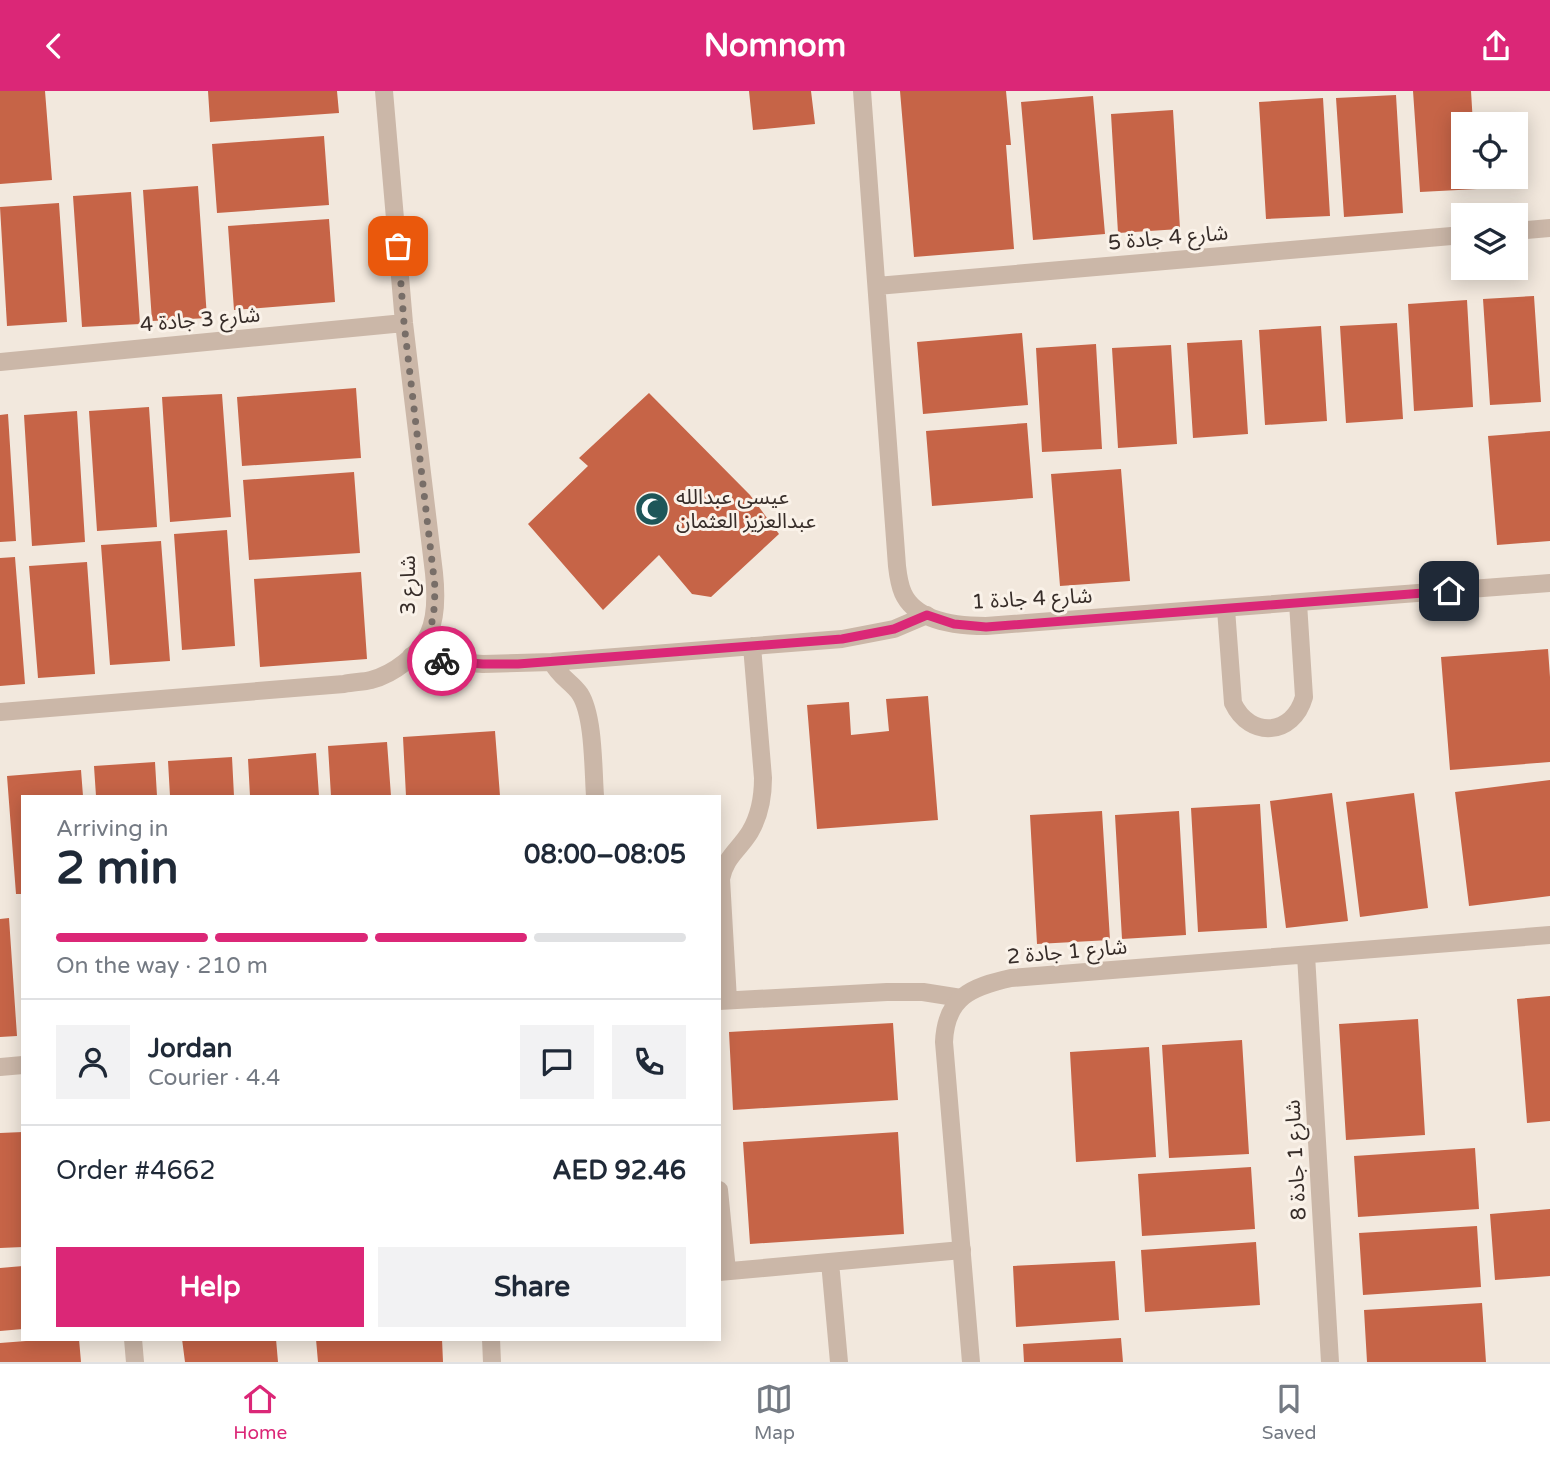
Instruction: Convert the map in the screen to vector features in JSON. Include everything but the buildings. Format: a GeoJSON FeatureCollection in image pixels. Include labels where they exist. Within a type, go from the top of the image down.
{"type":"FeatureCollection","features":[{"type":"Feature","properties":{"kind":"street","name":"شارع 3"},"geometry":{"type":"LineString","coordinates":[[0,712],[371,680],[390,673],[406,662],[429,634],[435,587],[404,323],[384,91]]}},
{"type":"Feature","properties":{"kind":"street","name":"شارع 4 جادة 1"},"geometry":{"type":"LineString","coordinates":[[862,91],[898,573],[903,592],[915,608],[954,624],[986,627],[1550,583]]}},
{"type":"Feature","properties":{"kind":"street"},"geometry":{"type":"LineString","coordinates":[[1528,230],[1550,228]]}},
{"type":"Feature","properties":{"kind":"street","name":"شارع 4 جادة 5"},"geometry":{"type":"LineString","coordinates":[[877,286],[1451,236]]}},
{"type":"Feature","properties":{"kind":"street","name":"شارع 3 جادة 4"},"geometry":{"type":"LineString","coordinates":[[0,362],[404,323]]}},
{"type":"Feature","properties":{"kind":"street"},"geometry":{"type":"LineString","coordinates":[[1226,609],[1233,703],[1245,720],[1254,726],[1265,728],[1286,723],[1295,716],[1304,697],[1298,603]]}},
{"type":"Feature","properties":{"kind":"street"},"geometry":{"type":"LineString","coordinates":[[411,656],[483,664],[552,662],[842,639],[894,629],[927,615]]}},
{"type":"Feature","properties":{"kind":"street"},"geometry":{"type":"LineString","coordinates":[[751,646],[764,778],[762,797],[751,831],[723,867],[724,1001],[887,992],[923,992],[961,998]]}},
{"type":"Feature","properties":{"kind":"street"},"geometry":{"type":"LineString","coordinates":[[552,662],[557,672],[580,694],[586,708],[595,795]]}},
{"type":"Feature","properties":{"kind":"street","name":"شارع 1 جادة 2"},"geometry":{"type":"LineString","coordinates":[[961,998],[973,989],[1011,978],[1550,935]]}},
{"type":"Feature","properties":{"kind":"street","name":"شارع 1 جادة 8"},"geometry":{"type":"LineString","coordinates":[[1306,955],[1330,1362]]}},
{"type":"Feature","properties":{"kind":"street"},"geometry":{"type":"LineString","coordinates":[[961,998],[947,1017],[944,1042],[971,1362]]}},
{"type":"Feature","properties":{"kind":"street"},"geometry":{"type":"LineString","coordinates":[[0,1067],[21,1065]]}},
{"type":"Feature","properties":{"kind":"street"},"geometry":{"type":"LineString","coordinates":[[721,1231],[723,1272],[962,1250]]}},
{"type":"Feature","properties":{"kind":"street"},"geometry":{"type":"LineString","coordinates":[[830,1262],[839,1362]]}},
{"type":"Feature","properties":{"kind":"street"},"geometry":{"type":"LineString","coordinates":[[133,1341],[135,1362]]}},
{"type":"Feature","properties":{"kind":"street"},"geometry":{"type":"LineString","coordinates":[[491,1341],[492,1362]]}},
{"type":"Feature","properties":{"kind":"way so far"},"geometry":{"type":"LineString","coordinates":[[398,246],[404,323],[435,587],[429,634],[411,656],[442,661]]}},
{"type":"Feature","properties":{"kind":"place","name":"عيسى عبدالله عبدالعزيز العثمان"},"geometry":{"type":"Point","coordinates":[652,509]}},
{"type":"Feature","properties":{"kind":"route"},"geometry":{"type":"LineString","coordinates":[[442,661],[518,664],[842,639],[894,629],[927,615],[954,624],[986,627],[1449,591]]}}]}
